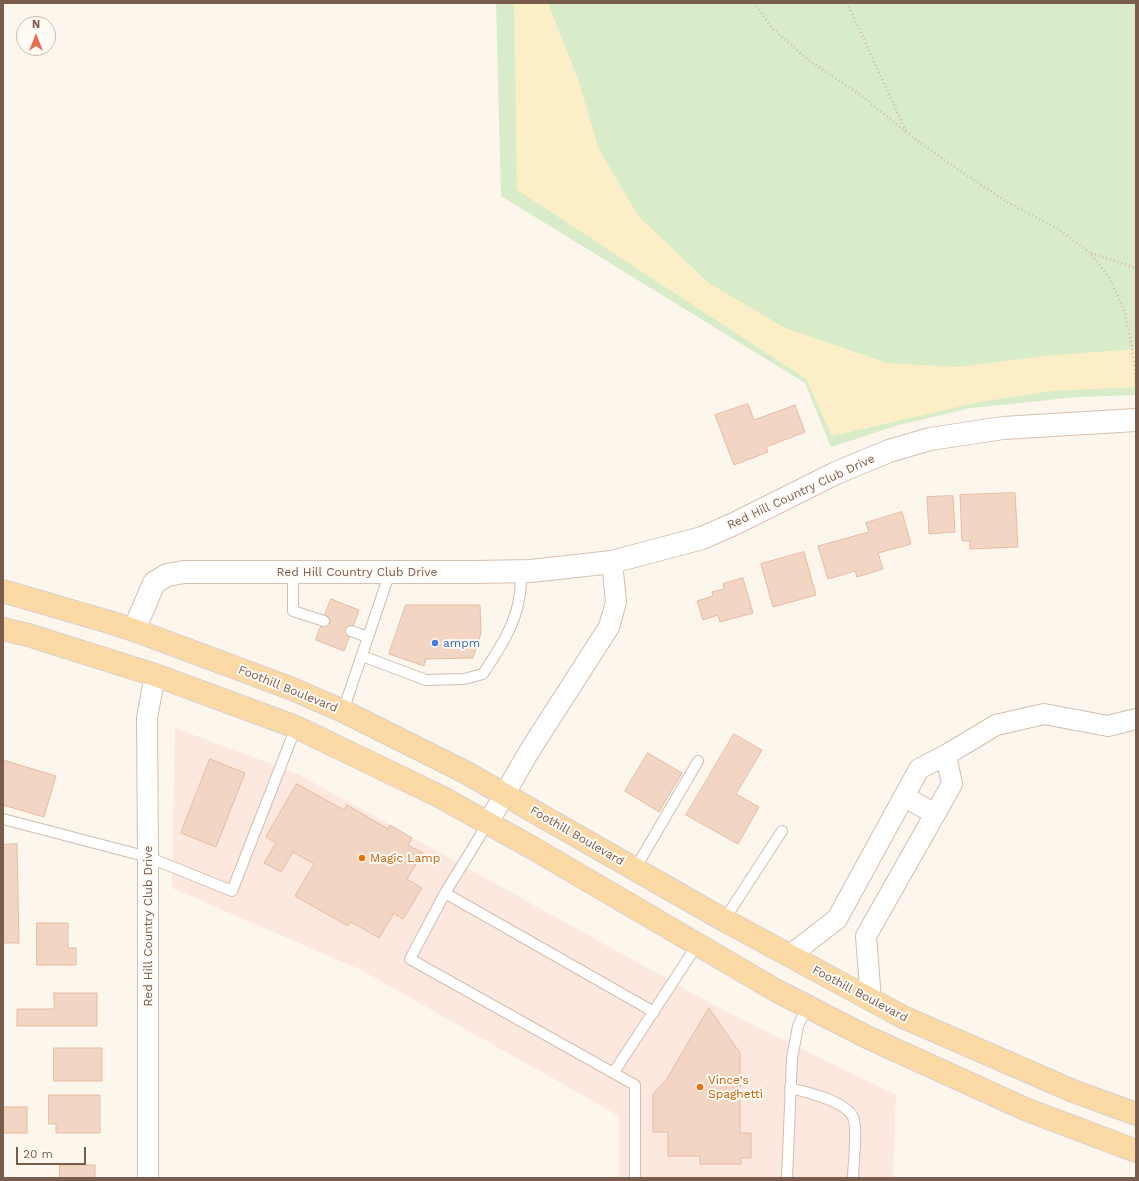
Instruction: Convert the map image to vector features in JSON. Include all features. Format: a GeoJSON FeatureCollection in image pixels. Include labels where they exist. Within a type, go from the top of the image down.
{"type":"FeatureCollection","features":[{"type":"Feature","properties":{"kind":"main road","name":"Foothill Boulevard"},"geometry":{"type":"LineString","coordinates":[[3,592],[134,630],[290,688],[343,711],[465,772],[724,920],[903,1017],[1073,1091],[1136,1114]]}},
{"type":"Feature","properties":{"kind":"main road"},"geometry":{"type":"LineString","coordinates":[[3,629],[28,635],[155,675],[296,727],[435,794],[488,822],[697,945],[807,1007],[867,1037],[1025,1109],[1136,1151]]}},
{"type":"Feature","properties":{"kind":"street","name":"Red Hill Country Club Drive"},"geometry":{"type":"LineString","coordinates":[[134,630],[154,584],[167,575],[184,572],[522,571],[612,562],[702,538],[736,523],[836,473],[889,451],[930,439],[1003,428],[1136,420]]}},
{"type":"Feature","properties":{"kind":"street"},"geometry":{"type":"LineString","coordinates":[[488,822],[530,750],[609,627],[616,602],[612,562]]}},
{"type":"Feature","properties":{"kind":"street","name":"Red Hill Country Club Drive"},"geometry":{"type":"LineString","coordinates":[[148,1178],[148,857],[146,718],[155,675]]}},
{"type":"Feature","properties":{"kind":"street"},"geometry":{"type":"LineString","coordinates":[[789,956],[837,919],[920,770],[996,725],[1044,714],[1108,726],[1136,719]]}},
{"type":"Feature","properties":{"kind":"street"},"geometry":{"type":"LineString","coordinates":[[871,1000],[866,936],[952,784],[946,755]]}},
{"type":"Feature","properties":{"kind":"street"},"geometry":{"type":"LineString","coordinates":[[905,797],[935,814]]}},
{"type":"Feature","properties":{"kind":"street"},"geometry":{"type":"LineString","coordinates":[[837,919],[866,936]]}},
{"type":"Feature","properties":{"kind":"lane"},"geometry":{"type":"LineString","coordinates":[[362,656],[426,680],[464,679],[483,674],[498,650],[514,618],[519,599],[522,571]]}},
{"type":"Feature","properties":{"kind":"lane"},"geometry":{"type":"LineString","coordinates":[[294,572],[293,611],[324,621]]}},
{"type":"Feature","properties":{"kind":"lane"},"geometry":{"type":"LineString","coordinates":[[343,711],[390,572]]}},
{"type":"Feature","properties":{"kind":"lane"},"geometry":{"type":"LineString","coordinates":[[351,631],[368,636]]}},
{"type":"Feature","properties":{"kind":"lane"},"geometry":{"type":"LineString","coordinates":[[3,819],[148,857],[232,891],[296,727]]}},
{"type":"Feature","properties":{"kind":"lane"},"geometry":{"type":"LineString","coordinates":[[635,869],[698,761]]}},
{"type":"Feature","properties":{"kind":"lane"},"geometry":{"type":"LineString","coordinates":[[488,822],[445,893],[410,959],[635,1084],[635,1178]]}},
{"type":"Feature","properties":{"kind":"lane"},"geometry":{"type":"LineString","coordinates":[[724,920],[782,831]]}},
{"type":"Feature","properties":{"kind":"lane"},"geometry":{"type":"LineString","coordinates":[[445,893],[654,1012]]}},
{"type":"Feature","properties":{"kind":"lane"},"geometry":{"type":"LineString","coordinates":[[614,1072],[697,945]]}},
{"type":"Feature","properties":{"kind":"lane"},"geometry":{"type":"LineString","coordinates":[[788,1178],[792,1058],[798,1026],[807,1007]]}},
{"type":"Feature","properties":{"kind":"lane"},"geometry":{"type":"LineString","coordinates":[[790,1088],[817,1094],[847,1109],[854,1117],[853,1178]]}},
{"type":"Feature","properties":{"kind":"path"},"geometry":{"type":"LineString","coordinates":[[754,3],[773,29],[807,59],[862,96],[906,132],[1007,202],[1058,229],[1090,253],[1109,277],[1124,310],[1132,346],[1136,380]]}},
{"type":"Feature","properties":{"kind":"path"},"geometry":{"type":"LineString","coordinates":[[847,3],[906,132]]}},
{"type":"Feature","properties":{"kind":"path"},"geometry":{"type":"LineString","coordinates":[[1090,253],[1136,268]]}},
{"type":"Feature","properties":{"kind":"shaded area"},"geometry":{"type":"Polygon","coordinates":[[[175,728],[298,774],[723,1010],[896,1095],[893,1178],[619,1178],[619,1116],[361,970],[172,888],[175,728]]]}},
{"type":"Feature","properties":{"kind":"green space"},"geometry":{"type":"Polygon","coordinates":[[[496,3],[1136,3],[1136,395],[1078,397],[971,408],[899,425],[831,447],[805,383],[501,196],[496,3]]]}},
{"type":"Feature","properties":{"kind":"sand"},"geometry":{"type":"Polygon","coordinates":[[[514,3],[548,3],[577,76],[599,149],[639,217],[709,283],[785,328],[887,363],[955,367],[1053,355],[1136,349],[1136,387],[1053,391],[980,402],[832,436],[806,379],[517,190],[514,3]]]}},
{"type":"Feature","properties":{"kind":"building"},"geometry":{"type":"Polygon","coordinates":[[[748,404],[754,420],[795,405],[805,432],[766,447],[768,452],[734,465],[715,415],[748,404]]]}},
{"type":"Feature","properties":{"kind":"building"},"geometry":{"type":"Polygon","coordinates":[[[1015,493],[1018,547],[970,549],[970,541],[962,541],[960,495],[1015,493]]]}},
{"type":"Feature","properties":{"kind":"building"},"geometry":{"type":"Polygon","coordinates":[[[953,496],[955,532],[929,534],[927,497],[953,496]]]}},
{"type":"Feature","properties":{"kind":"building"},"geometry":{"type":"Polygon","coordinates":[[[902,512],[911,544],[878,553],[883,569],[857,577],[855,571],[828,579],[818,546],[869,532],[866,523],[902,512]]]}},
{"type":"Feature","properties":{"kind":"building"},"geometry":{"type":"Polygon","coordinates":[[[804,552],[816,595],[773,607],[761,564],[804,552]]]}},
{"type":"Feature","properties":{"kind":"building"},"geometry":{"type":"Polygon","coordinates":[[[743,578],[753,613],[720,622],[718,615],[703,620],[697,601],[713,596],[712,592],[724,589],[723,584],[743,578]]]}},
{"type":"Feature","properties":{"kind":"building"},"geometry":{"type":"Polygon","coordinates":[[[331,599],[359,610],[344,651],[316,640],[331,599]]]}},
{"type":"Feature","properties":{"kind":"building","name":"ampm"},"geometry":{"type":"Polygon","coordinates":[[[406,605],[480,605],[481,633],[473,658],[426,659],[424,666],[389,654],[406,605]]]}},
{"type":"Feature","properties":{"kind":"building"},"geometry":{"type":"Polygon","coordinates":[[[734,734],[762,750],[736,794],[759,807],[738,844],[686,815],[734,734]]]}},
{"type":"Feature","properties":{"kind":"building"},"geometry":{"type":"Polygon","coordinates":[[[648,753],[682,773],[659,812],[625,791],[648,753]]]}},
{"type":"Feature","properties":{"kind":"building"},"geometry":{"type":"Polygon","coordinates":[[[210,759],[245,773],[216,847],[181,833],[210,759]]]}},
{"type":"Feature","properties":{"kind":"building"},"geometry":{"type":"Polygon","coordinates":[[[3,760],[56,776],[44,817],[3,805],[3,760]]]}},
{"type":"Feature","properties":{"kind":"building","name":"Magic Lamp"},"geometry":{"type":"Polygon","coordinates":[[[297,784],[344,810],[347,805],[388,829],[390,825],[412,838],[408,845],[423,853],[407,879],[422,888],[403,919],[394,913],[379,938],[351,922],[348,926],[295,896],[314,864],[293,852],[281,872],[264,863],[276,843],[266,837],[297,784]]]}},
{"type":"Feature","properties":{"kind":"building"},"geometry":{"type":"Polygon","coordinates":[[[17,844],[19,943],[3,943],[3,845],[17,844]]]}},
{"type":"Feature","properties":{"kind":"building"},"geometry":{"type":"Polygon","coordinates":[[[37,923],[68,923],[68,948],[76,948],[76,965],[37,965],[37,923]]]}},
{"type":"Feature","properties":{"kind":"building"},"geometry":{"type":"Polygon","coordinates":[[[54,993],[97,993],[97,1026],[17,1026],[17,1009],[54,1009],[54,993]]]}},
{"type":"Feature","properties":{"kind":"building","name":"Vince's Spaghetti"},"geometry":{"type":"Polygon","coordinates":[[[709,1008],[740,1053],[740,1133],[751,1133],[751,1158],[741,1158],[741,1164],[700,1164],[700,1156],[668,1156],[668,1132],[653,1132],[653,1094],[666,1080],[709,1008]]]}},
{"type":"Feature","properties":{"kind":"building"},"geometry":{"type":"Polygon","coordinates":[[[54,1048],[102,1048],[102,1081],[54,1081],[54,1048]]]}},
{"type":"Feature","properties":{"kind":"building"},"geometry":{"type":"Polygon","coordinates":[[[49,1095],[100,1095],[100,1133],[56,1133],[56,1124],[49,1124],[49,1095]]]}},
{"type":"Feature","properties":{"kind":"building"},"geometry":{"type":"Polygon","coordinates":[[[3,1107],[27,1107],[27,1133],[3,1133],[3,1107]]]}},
{"type":"Feature","properties":{"kind":"building"},"geometry":{"type":"Polygon","coordinates":[[[60,1165],[95,1165],[95,1178],[60,1178],[60,1165]]]}},
{"type":"Feature","properties":{"kind":"place","name":"ampm"},"geometry":{"type":"Point","coordinates":[435,643]}},
{"type":"Feature","properties":{"kind":"place","name":"Magic Lamp"},"geometry":{"type":"Point","coordinates":[362,858]}},
{"type":"Feature","properties":{"kind":"place","name":"Vince's Spaghetti"},"geometry":{"type":"Point","coordinates":[700,1087]}}]}
